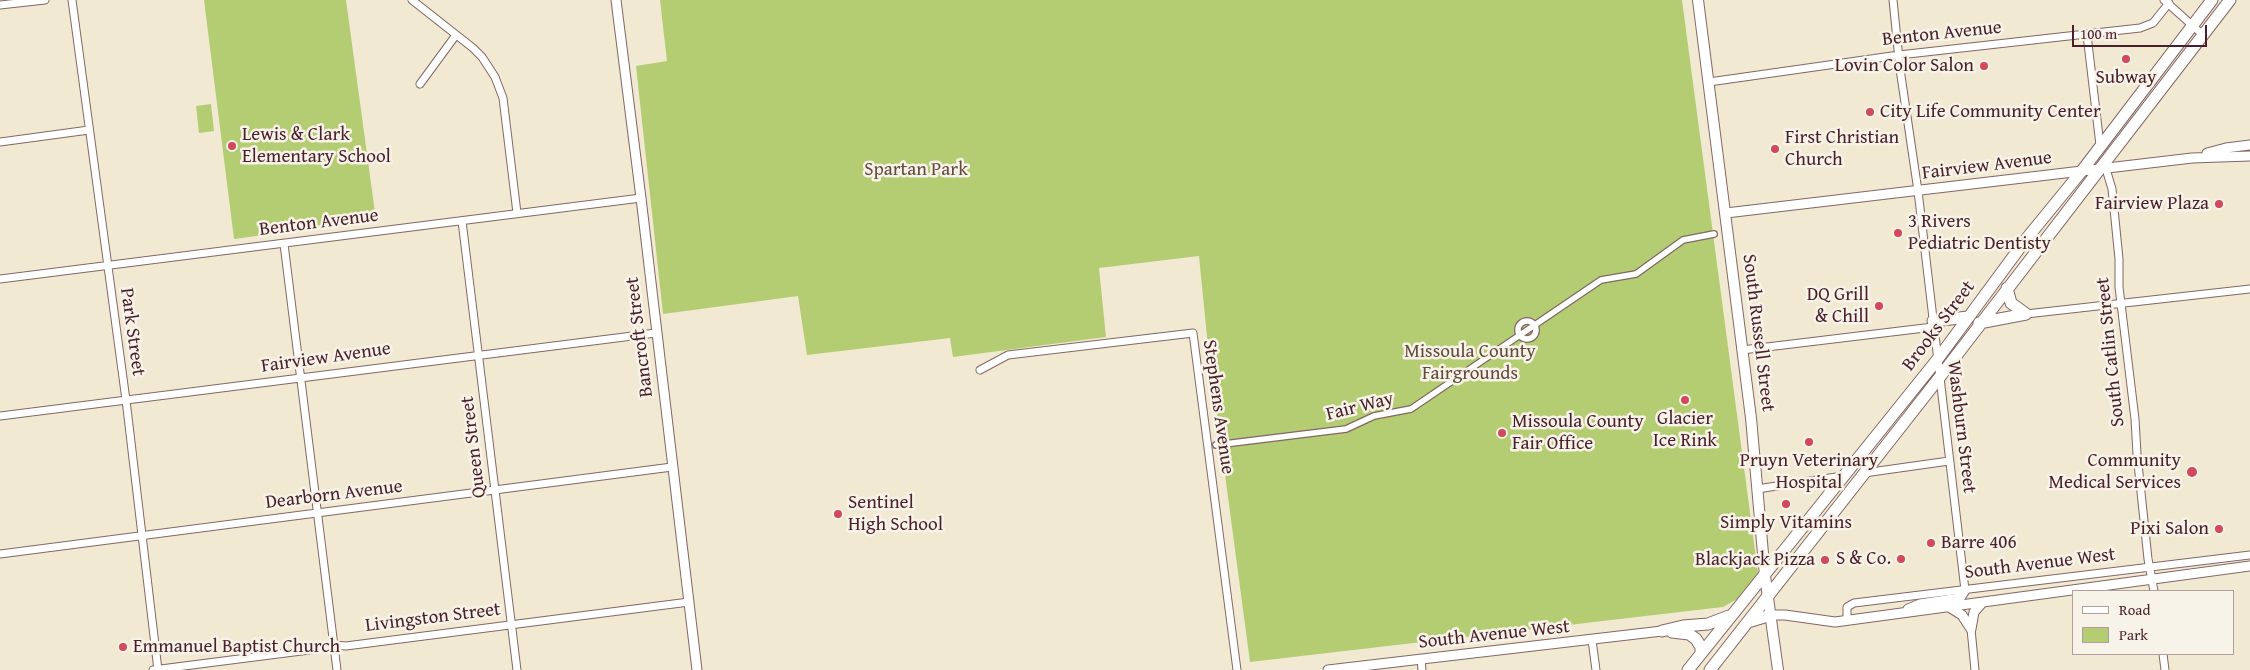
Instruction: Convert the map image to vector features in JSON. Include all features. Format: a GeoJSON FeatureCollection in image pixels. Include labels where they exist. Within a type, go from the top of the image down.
{"type":"FeatureCollection","features":[{"type":"Feature","properties":{"kind":"highway","name":"Brooks Street"},"geometry":{"type":"LineString","coordinates":[[1688,670],[1700,649],[1736,611],[1765,576],[1937,360],[2212,0]]}},
{"type":"Feature","properties":{"kind":"highway","name":"Brooks Street"},"geometry":{"type":"LineString","coordinates":[[1710,670],[1939,378],[2007,288],[2102,170],[2230,0]]}},
{"type":"Feature","properties":{"kind":"highway"},"geometry":{"type":"LineString","coordinates":[[2007,288],[2011,302],[2026,314]]}},
{"type":"Feature","properties":{"kind":"highway"},"geometry":{"type":"LineString","coordinates":[[1980,323],[2026,314]]}},
{"type":"Feature","properties":{"kind":"highway"},"geometry":{"type":"LineString","coordinates":[[1933,324],[1968,317]]}},
{"type":"Feature","properties":{"kind":"highway"},"geometry":{"type":"LineString","coordinates":[[1662,631],[1716,622],[1736,611]]}},
{"type":"Feature","properties":{"kind":"highway"},"geometry":{"type":"LineString","coordinates":[[1747,623],[1771,615]]}},
{"type":"Feature","properties":{"kind":"highway"},"geometry":{"type":"LineString","coordinates":[[1662,631],[1689,634],[1700,649]]}},
{"type":"Feature","properties":{"kind":"main road","name":"South Russell Street"},"geometry":{"type":"LineString","coordinates":[[1698,0],[1751,418],[1765,576],[1778,670]]}},
{"type":"Feature","properties":{"kind":"street"},"geometry":{"type":"LineString","coordinates":[[0,5],[45,0]]}},
{"type":"Feature","properties":{"kind":"street","name":"Park Street"},"geometry":{"type":"LineString","coordinates":[[72,0],[106,266],[126,400],[158,670]]}},
{"type":"Feature","properties":{"kind":"street"},"geometry":{"type":"LineString","coordinates":[[412,0],[482,57],[495,77],[503,98],[517,213]]}},
{"type":"Feature","properties":{"kind":"street","name":"Bancroft Street"},"geometry":{"type":"LineString","coordinates":[[616,0],[642,198],[656,333],[697,670]]}},
{"type":"Feature","properties":{"kind":"street","name":"Washburn Street"},"geometry":{"type":"LineString","coordinates":[[1893,0],[1918,190],[1965,590]]}},
{"type":"Feature","properties":{"kind":"street"},"geometry":{"type":"LineString","coordinates":[[2166,2],[2203,35]]}},
{"type":"Feature","properties":{"kind":"street","name":"Benton Avenue"},"geometry":{"type":"LineString","coordinates":[[1708,82],[1899,55],[2087,35],[2148,26],[2153,23],[2166,2]]}},
{"type":"Feature","properties":{"kind":"street"},"geometry":{"type":"LineString","coordinates":[[420,84],[456,35]]}},
{"type":"Feature","properties":{"kind":"street"},"geometry":{"type":"LineString","coordinates":[[2087,35],[2100,145]]}},
{"type":"Feature","properties":{"kind":"street"},"geometry":{"type":"LineString","coordinates":[[0,142],[89,130]]}},
{"type":"Feature","properties":{"kind":"street"},"geometry":{"type":"LineString","coordinates":[[2192,158],[2226,148],[2250,145]]}},
{"type":"Feature","properties":{"kind":"street"},"geometry":{"type":"LineString","coordinates":[[2192,158],[2250,156]]}},
{"type":"Feature","properties":{"kind":"street","name":"Fairview Avenue"},"geometry":{"type":"LineString","coordinates":[[1726,213],[2192,158]]}},
{"type":"Feature","properties":{"kind":"street","name":"South Catlin Street"},"geometry":{"type":"LineString","coordinates":[[2102,170],[2112,189],[2122,304],[2151,580],[2154,590]]}},
{"type":"Feature","properties":{"kind":"street","name":"Benton Avenue"},"geometry":{"type":"LineString","coordinates":[[0,279],[642,198]]}},
{"type":"Feature","properties":{"kind":"street","name":"Queen Street"},"geometry":{"type":"LineString","coordinates":[[462,221],[518,670]]}},
{"type":"Feature","properties":{"kind":"street","name":"Fair Way"},"geometry":{"type":"LineString","coordinates":[[1216,445],[1345,429],[1357,426],[1374,416],[1404,411],[1420,403],[1602,280],[1636,274],[1683,240],[1714,234]]}},
{"type":"Feature","properties":{"kind":"street"},"geometry":{"type":"LineString","coordinates":[[284,244],[337,670]]}},
{"type":"Feature","properties":{"kind":"street"},"geometry":{"type":"LineString","coordinates":[[2026,314],[2250,289]]}},
{"type":"Feature","properties":{"kind":"street"},"geometry":{"type":"LineString","coordinates":[[1742,350],[1933,324]]}},
{"type":"Feature","properties":{"kind":"street","name":"Fairview Avenue"},"geometry":{"type":"LineString","coordinates":[[0,416],[656,333]]}},
{"type":"Feature","properties":{"kind":"street","name":"Stephens Avenue"},"geometry":{"type":"LineString","coordinates":[[980,370],[1008,355],[1193,333],[1237,670]]}},
{"type":"Feature","properties":{"kind":"street"},"geometry":{"type":"LineString","coordinates":[[1863,473],[1949,462]]}},
{"type":"Feature","properties":{"kind":"street","name":"Dearborn Avenue"},"geometry":{"type":"LineString","coordinates":[[0,554],[672,466]]}},
{"type":"Feature","properties":{"kind":"street"},"geometry":{"type":"LineString","coordinates":[[1757,489],[1845,476]]}},
{"type":"Feature","properties":{"kind":"street","name":"South Avenue West"},"geometry":{"type":"LineString","coordinates":[[1847,620],[1847,607],[1854,604],[2250,555]]}},
{"type":"Feature","properties":{"kind":"street","name":"South Avenue West"},"geometry":{"type":"LineString","coordinates":[[2078,590],[2250,566]]}},
{"type":"Feature","properties":{"kind":"street"},"geometry":{"type":"LineString","coordinates":[[1901,613],[1920,604],[1960,598],[1965,590]]}},
{"type":"Feature","properties":{"kind":"street","name":"South Avenue West"},"geometry":{"type":"LineString","coordinates":[[1771,615],[1785,614],[1826,622],[2072,591]]}},
{"type":"Feature","properties":{"kind":"street","name":"Livingston Street"},"geometry":{"type":"LineString","coordinates":[[153,670],[325,648],[334,645],[346,646],[689,602]]}},
{"type":"Feature","properties":{"kind":"street"},"geometry":{"type":"LineString","coordinates":[[1975,670],[1971,629],[1974,612],[1982,603]]}},
{"type":"Feature","properties":{"kind":"street"},"geometry":{"type":"LineString","coordinates":[[1949,607],[1962,615],[1971,629]]}},
{"type":"Feature","properties":{"kind":"street","name":"South Avenue West"},"geometry":{"type":"LineString","coordinates":[[1328,670],[1662,631]]}},
{"type":"Feature","properties":{"kind":"street"},"geometry":{"type":"LineString","coordinates":[[1592,640],[1596,670]]}},
{"type":"Feature","properties":{"kind":"street"},"geometry":{"type":"LineString","coordinates":[[2162,655],[2165,670]]}},
{"type":"Feature","properties":{"kind":"street"},"geometry":{"type":"LineString","coordinates":[[1420,660],[1422,670]]}},
{"type":"Feature","properties":{"kind":"green space"},"geometry":{"type":"Polygon","coordinates":[[[204,0],[346,0],[376,220],[234,239],[204,0]]]}},
{"type":"Feature","properties":{"kind":"green space","name":"Missoula County Fairgrounds"},"geometry":{"type":"Polygon","coordinates":[[[660,0],[1682,0],[1758,573],[1754,582],[1746,594],[1723,607],[1250,662],[1208,347],[1199,256],[1099,268],[1106,337],[953,357],[950,338],[807,355],[798,296],[663,314],[636,66],[667,61],[660,0]]]}},
{"type":"Feature","properties":{"kind":"green space"},"geometry":{"type":"Polygon","coordinates":[[[211,104],[214,131],[199,133],[196,106],[211,104]]]}},
{"type":"Feature","properties":{"kind":"place","name":"Subway"},"geometry":{"type":"Point","coordinates":[2126,59]}},
{"type":"Feature","properties":{"kind":"place","name":"Lovin Color Salon"},"geometry":{"type":"Point","coordinates":[1984,66]}},
{"type":"Feature","properties":{"kind":"place","name":"City Life Community Center"},"geometry":{"type":"Point","coordinates":[1870,112]}},
{"type":"Feature","properties":{"kind":"place","name":"Lewis & Clark Elementary School"},"geometry":{"type":"Point","coordinates":[232,146]}},
{"type":"Feature","properties":{"kind":"place","name":"First Christian Church"},"geometry":{"type":"Point","coordinates":[1775,149]}},
{"type":"Feature","properties":{"kind":"place","name":"Fairview Plaza"},"geometry":{"type":"Point","coordinates":[2219,204]}},
{"type":"Feature","properties":{"kind":"place","name":"3 Rivers Pediatric Dentisty"},"geometry":{"type":"Point","coordinates":[1898,233]}},
{"type":"Feature","properties":{"kind":"place","name":"DQ Grill & Chill"},"geometry":{"type":"Point","coordinates":[1879,306]}},
{"type":"Feature","properties":{"kind":"place","name":"Glacier Ice Rink"},"geometry":{"type":"Point","coordinates":[1685,400]}},
{"type":"Feature","properties":{"kind":"place","name":"Missoula County Fair Office"},"geometry":{"type":"Point","coordinates":[1502,433]}},
{"type":"Feature","properties":{"kind":"place","name":"Pruyn Veterinary Hospital"},"geometry":{"type":"Point","coordinates":[1809,442]}},
{"type":"Feature","properties":{"kind":"place","name":"Community Medical Services"},"geometry":{"type":"Point","coordinates":[2192,472]}},
{"type":"Feature","properties":{"kind":"place","name":"Simply Vitamins"},"geometry":{"type":"Point","coordinates":[1786,504]}},
{"type":"Feature","properties":{"kind":"place","name":"Sentinel High School"},"geometry":{"type":"Point","coordinates":[838,514]}},
{"type":"Feature","properties":{"kind":"place","name":"Pixi Salon"},"geometry":{"type":"Point","coordinates":[2219,529]}},
{"type":"Feature","properties":{"kind":"place","name":"Barre 406"},"geometry":{"type":"Point","coordinates":[1931,543]}},
{"type":"Feature","properties":{"kind":"place","name":"S & Co."},"geometry":{"type":"Point","coordinates":[1901,559]}},
{"type":"Feature","properties":{"kind":"place","name":"Blackjack Pizza"},"geometry":{"type":"Point","coordinates":[1825,560]}},
{"type":"Feature","properties":{"kind":"place","name":"Emmanuel Baptist Church"},"geometry":{"type":"Point","coordinates":[123,647]}},
{"type":"Feature","properties":{"kind":"park label","name":"Spartan Park"},"geometry":{"type":"Point","coordinates":[916,170]}}]}
